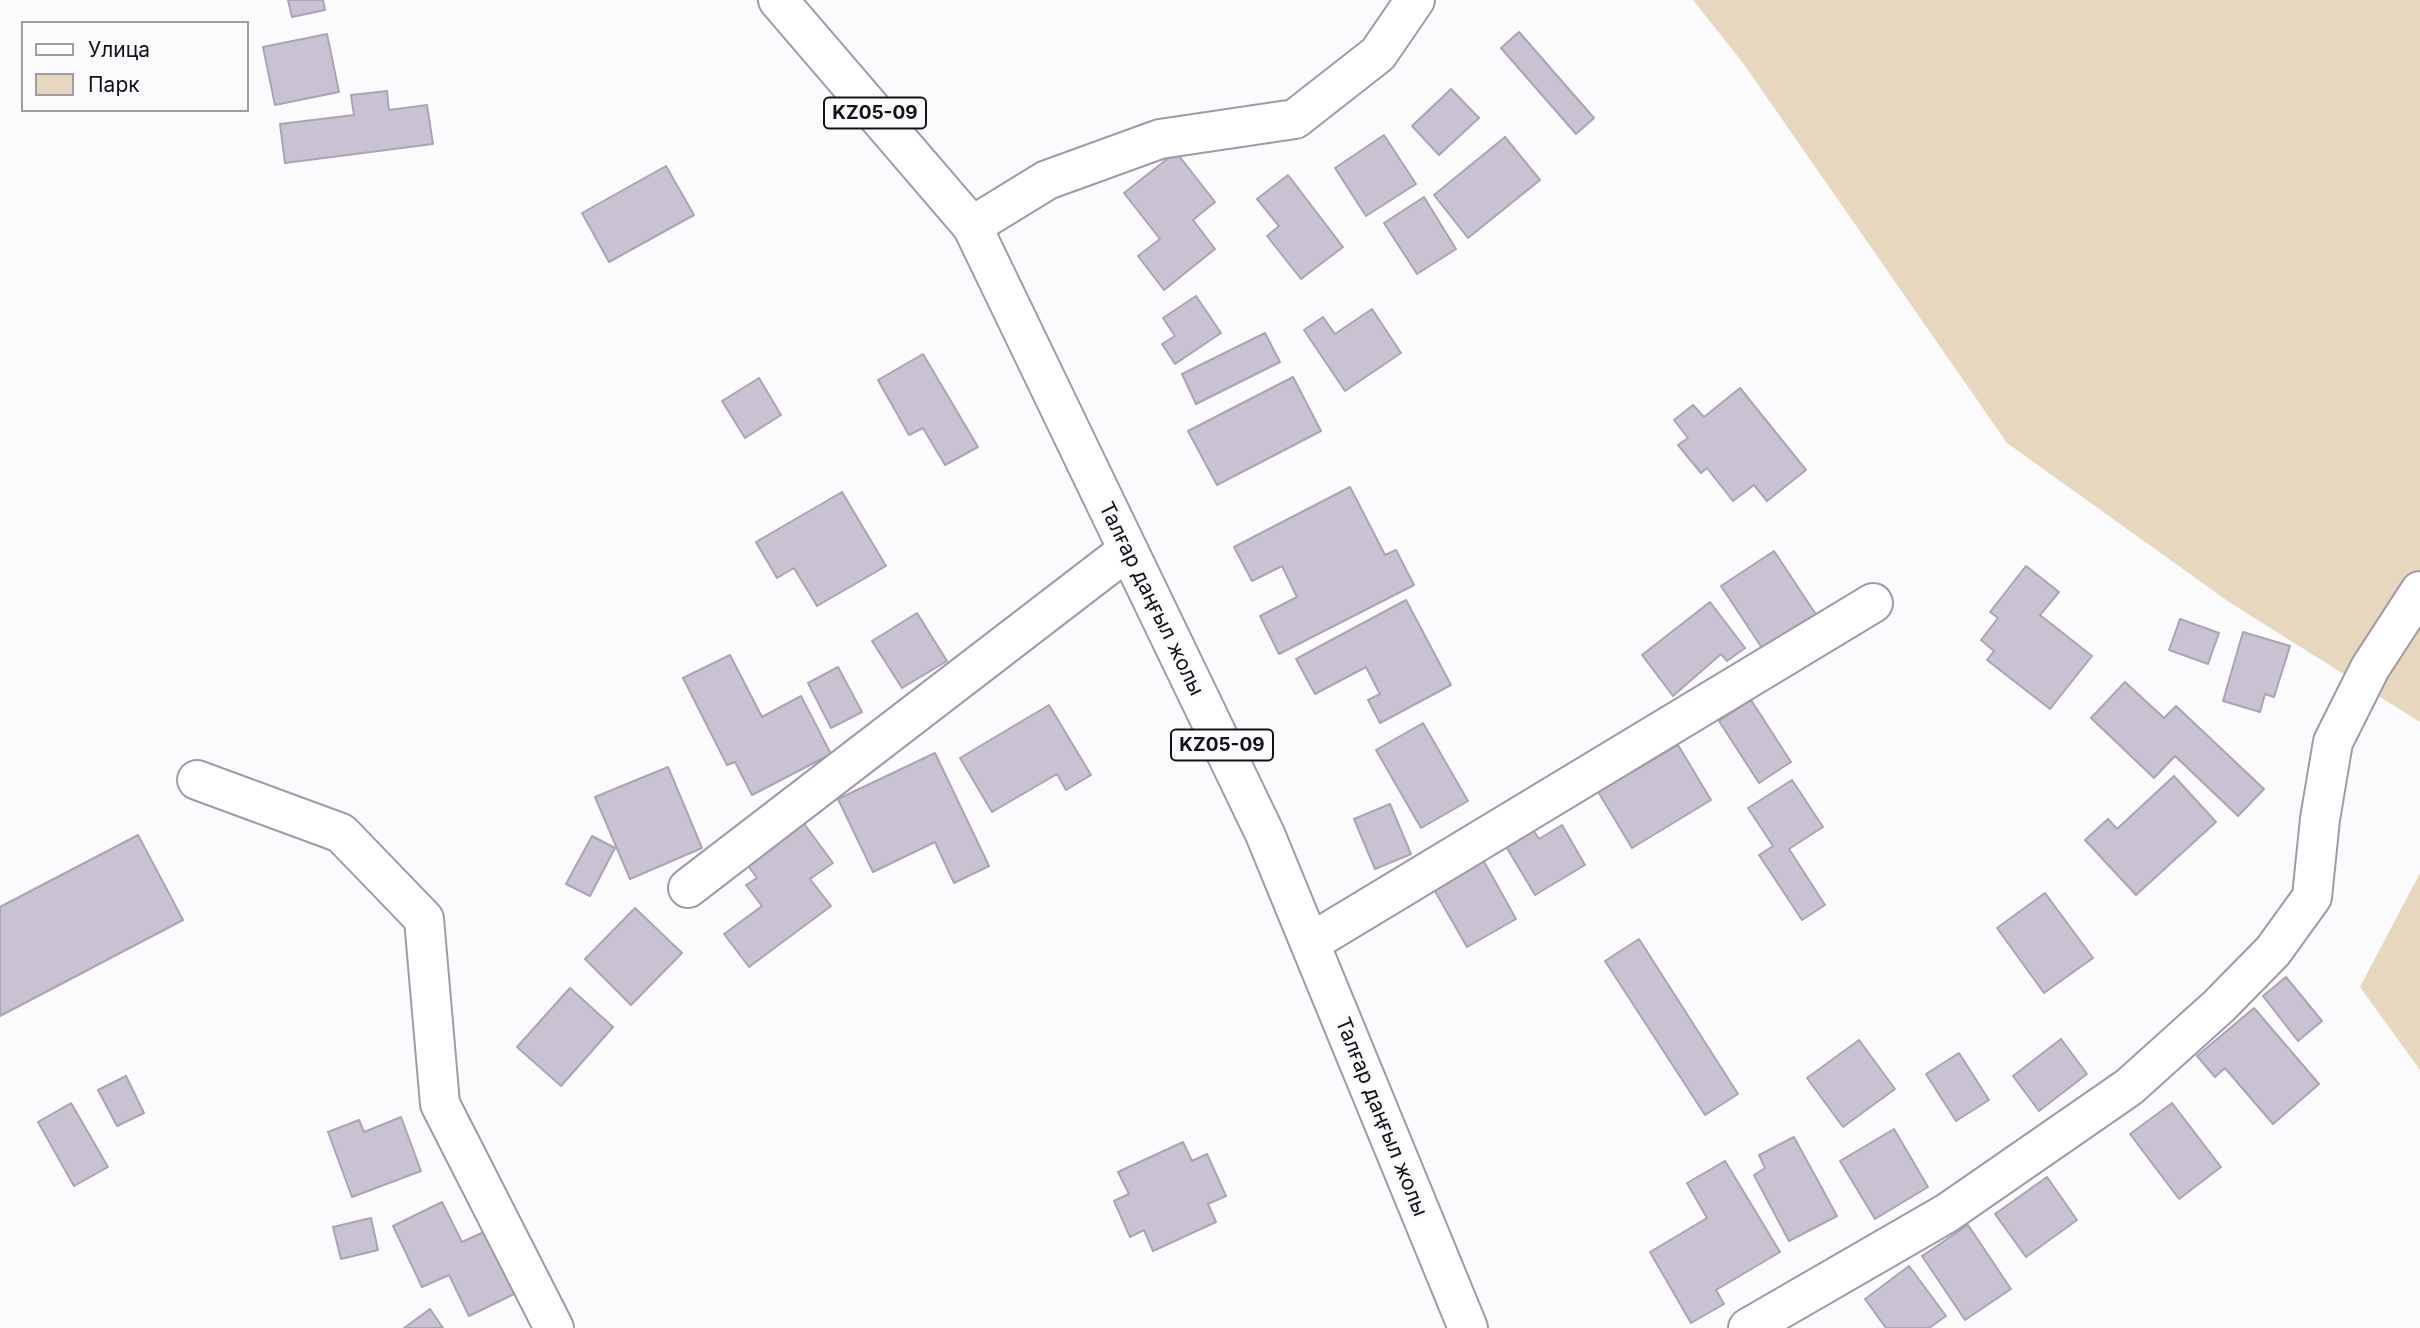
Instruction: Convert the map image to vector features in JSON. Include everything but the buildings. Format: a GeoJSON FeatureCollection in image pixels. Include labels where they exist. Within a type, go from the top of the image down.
{"type":"FeatureCollection","features":[{"type":"Feature","properties":{"kind":"street","name":"Талғар даңғыл жолы"},"geometry":{"type":"LineString","coordinates":[[778,0],[972,226],[1265,834],[1468,1328]]}},
{"type":"Feature","properties":{"kind":"street"},"geometry":{"type":"LineString","coordinates":[[972,226],[1047,180],[1160,139],[1295,119],[1378,54],[1415,0]]}},
{"type":"Feature","properties":{"kind":"street"},"geometry":{"type":"LineString","coordinates":[[688,888],[1128,550]]}},
{"type":"Feature","properties":{"kind":"street"},"geometry":{"type":"LineString","coordinates":[[1748,1328],[1947,1213],[2129,1087],[2219,1006],[2273,951],[2312,898],[2320,819],[2333,742],[2370,668],[2420,591]]}},
{"type":"Feature","properties":{"kind":"street"},"geometry":{"type":"LineString","coordinates":[[1310,943],[1873,603]]}},
{"type":"Feature","properties":{"kind":"street"},"geometry":{"type":"LineString","coordinates":[[197,780],[341,833],[424,919],[440,1104],[554,1328]]}},
{"type":"Feature","properties":{"kind":"green space"},"geometry":{"type":"Polygon","coordinates":[[[1693,0],[2420,0],[2420,722],[2229,602],[2007,443],[1743,63],[1693,0]]]}},
{"type":"Feature","properties":{"kind":"green space"},"geometry":{"type":"Polygon","coordinates":[[[2420,873],[2420,1070],[2360,987],[2420,873]]]}}]}
